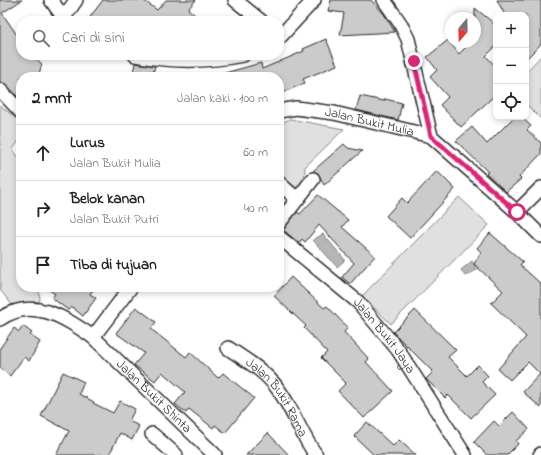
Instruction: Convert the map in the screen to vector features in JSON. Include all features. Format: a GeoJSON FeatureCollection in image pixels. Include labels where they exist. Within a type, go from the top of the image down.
{"type":"FeatureCollection","features":[{"type":"Feature","properties":{"kind":"street"},"geometry":{"type":"LineString","coordinates":[[51,0],[61,16]]}},
{"type":"Feature","properties":{"kind":"street"},"geometry":{"type":"LineString","coordinates":[[66,16],[76,0]]}},
{"type":"Feature","properties":{"kind":"street"},"geometry":{"type":"LineString","coordinates":[[235,0],[255,16]]}},
{"type":"Feature","properties":{"kind":"street"},"geometry":{"type":"LineString","coordinates":[[284,32],[314,0]]}},
{"type":"Feature","properties":{"kind":"street"},"geometry":{"type":"LineString","coordinates":[[384,0],[400,24],[408,40],[431,136]]}},
{"type":"Feature","properties":{"kind":"street"},"geometry":{"type":"LineString","coordinates":[[162,60],[206,60]]}},
{"type":"Feature","properties":{"kind":"street"},"geometry":{"type":"LineString","coordinates":[[0,90],[16,107]]}},
{"type":"Feature","properties":{"kind":"street","name":"Jalan Bukit Mulia"},"geometry":{"type":"LineString","coordinates":[[284,110],[296,108],[334,113],[431,136],[517,212],[541,236]]}},
{"type":"Feature","properties":{"kind":"street"},"geometry":{"type":"LineString","coordinates":[[284,216],[313,179]]}},
{"type":"Feature","properties":{"kind":"street"},"geometry":{"type":"LineString","coordinates":[[284,187],[297,199]]}},
{"type":"Feature","properties":{"kind":"street"},"geometry":{"type":"LineString","coordinates":[[517,212],[541,188]]}},
{"type":"Feature","properties":{"kind":"street","name":"Jalan Bukit Jaya"},"geometry":{"type":"LineString","coordinates":[[284,241],[358,302],[398,350],[465,455]]}},
{"type":"Feature","properties":{"kind":"street"},"geometry":{"type":"LineString","coordinates":[[93,337],[127,292]]}},
{"type":"Feature","properties":{"kind":"street","name":"Jalan Bukit Shinta"},"geometry":{"type":"LineString","coordinates":[[0,319],[7,314],[24,309],[44,309],[64,317],[93,337],[215,455]]}},
{"type":"Feature","properties":{"kind":"street","name":"Jalan Bukit Rama"},"geometry":{"type":"LineString","coordinates":[[228,348],[261,370],[278,389],[306,441],[316,455]]}},
{"type":"Feature","properties":{"kind":"street"},"geometry":{"type":"LineString","coordinates":[[152,434],[165,443],[176,455]]}},
{"type":"Feature","properties":{"kind":"shaded area"},"geometry":{"type":"Polygon","coordinates":[[[541,56],[541,119],[529,107],[529,69],[541,56]]]}},
{"type":"Feature","properties":{"kind":"shaded area"},"geometry":{"type":"Polygon","coordinates":[[[0,105],[16,119],[16,145],[13,149],[16,154],[16,292],[39,292],[40,301],[13,306],[0,290],[0,105]]]}},
{"type":"Feature","properties":{"kind":"shaded area"},"geometry":{"type":"Polygon","coordinates":[[[290,119],[344,129],[305,167],[304,182],[284,210],[284,122],[290,119]]]}},
{"type":"Feature","properties":{"kind":"shaded area"},"geometry":{"type":"Polygon","coordinates":[[[459,197],[489,225],[391,324],[362,296],[459,197]]]}},
{"type":"Feature","properties":{"kind":"shaded area"},"geometry":{"type":"Polygon","coordinates":[[[323,234],[345,260],[337,267],[313,240],[323,234]]]}},
{"type":"Feature","properties":{"kind":"shaded area"},"geometry":{"type":"Polygon","coordinates":[[[472,261],[477,270],[465,276],[461,270],[472,261]]]}},
{"type":"Feature","properties":{"kind":"building"},"geometry":{"type":"Polygon","coordinates":[[[0,0],[22,0],[2,13],[16,34],[16,60],[37,60],[42,64],[40,72],[16,72],[16,95],[6,84],[0,82],[0,0]]]}},
{"type":"Feature","properties":{"kind":"building"},"geometry":{"type":"Polygon","coordinates":[[[103,0],[143,0],[157,10],[166,0],[196,0],[188,9],[196,16],[91,16],[103,0]]]}},
{"type":"Feature","properties":{"kind":"building"},"geometry":{"type":"Polygon","coordinates":[[[331,0],[371,0],[384,14],[395,32],[340,35],[344,13],[328,11],[331,0]]]}},
{"type":"Feature","properties":{"kind":"building"},"geometry":{"type":"Polygon","coordinates":[[[497,0],[541,0],[541,44],[529,56],[529,12],[503,12],[497,0]]]}},
{"type":"Feature","properties":{"kind":"building"},"geometry":{"type":"Polygon","coordinates":[[[481,13],[493,23],[493,49],[486,56],[493,64],[493,97],[461,127],[440,105],[448,97],[430,77],[437,70],[427,57],[445,42],[445,48],[454,48],[459,54],[465,48],[481,48],[481,13]]]}},
{"type":"Feature","properties":{"kind":"building"},"geometry":{"type":"Polygon","coordinates":[[[326,39],[337,65],[303,79],[305,83],[284,92],[284,72],[228,72],[261,63],[262,69],[304,51],[303,49],[326,39]]]}},
{"type":"Feature","properties":{"kind":"building"},"geometry":{"type":"Polygon","coordinates":[[[135,63],[155,66],[153,72],[133,72],[135,63]]]}},
{"type":"Feature","properties":{"kind":"building"},"geometry":{"type":"Polygon","coordinates":[[[360,96],[402,103],[398,120],[356,110],[360,96]]]}},
{"type":"Feature","properties":{"kind":"building"},"geometry":{"type":"Polygon","coordinates":[[[511,120],[524,120],[531,126],[527,130],[541,143],[541,154],[519,177],[521,179],[506,192],[456,141],[472,127],[487,144],[511,120]]]}},
{"type":"Feature","properties":{"kind":"building"},"geometry":{"type":"Polygon","coordinates":[[[344,144],[348,148],[362,151],[324,185],[318,173],[313,171],[344,144]]]}},
{"type":"Feature","properties":{"kind":"building"},"geometry":{"type":"Polygon","coordinates":[[[437,171],[455,189],[410,238],[386,216],[402,198],[407,203],[437,171]]]}},
{"type":"Feature","properties":{"kind":"building"},"geometry":{"type":"Polygon","coordinates":[[[318,195],[348,220],[342,227],[375,256],[350,284],[342,277],[354,263],[319,225],[305,242],[302,239],[299,243],[284,231],[297,212],[300,214],[318,195]]]}},
{"type":"Feature","properties":{"kind":"building"},"geometry":{"type":"Polygon","coordinates":[[[490,233],[523,262],[520,265],[541,284],[541,408],[523,392],[540,374],[528,362],[510,380],[498,369],[526,337],[491,303],[503,291],[474,264],[481,252],[477,248],[490,233]]]}},
{"type":"Feature","properties":{"kind":"building"},"geometry":{"type":"Polygon","coordinates":[[[291,277],[324,308],[327,306],[348,328],[344,332],[369,359],[366,362],[393,391],[364,418],[338,391],[346,383],[321,358],[327,352],[304,328],[306,326],[274,296],[278,292],[284,292],[284,285],[291,277]]]}},
{"type":"Feature","properties":{"kind":"building"},"geometry":{"type":"Polygon","coordinates":[[[52,292],[91,292],[90,294],[96,298],[83,316],[72,307],[68,310],[52,298],[55,294],[52,292]]]}},
{"type":"Feature","properties":{"kind":"building"},"geometry":{"type":"Polygon","coordinates":[[[136,307],[156,322],[151,329],[186,357],[190,352],[218,378],[223,373],[254,398],[225,433],[215,425],[213,428],[189,409],[186,413],[175,404],[185,392],[162,372],[155,381],[134,365],[144,353],[116,333],[136,307]]]}},
{"type":"Feature","properties":{"kind":"building"},"geometry":{"type":"Polygon","coordinates":[[[415,310],[456,350],[448,357],[467,376],[478,365],[488,376],[482,382],[495,395],[471,418],[448,395],[445,398],[426,379],[433,372],[393,332],[415,310]]]}},
{"type":"Feature","properties":{"kind":"building"},"geometry":{"type":"Polygon","coordinates":[[[23,326],[32,333],[30,335],[40,342],[29,361],[24,357],[10,376],[0,368],[0,348],[14,328],[19,332],[23,326]]]}},
{"type":"Feature","properties":{"kind":"building"},"geometry":{"type":"Polygon","coordinates":[[[63,372],[84,382],[79,394],[94,402],[93,403],[113,413],[120,401],[135,409],[129,421],[139,426],[132,440],[120,433],[109,455],[56,455],[69,431],[41,416],[63,372]]]}},
{"type":"Feature","properties":{"kind":"building"},"geometry":{"type":"Polygon","coordinates":[[[513,412],[529,429],[516,441],[518,444],[507,455],[487,455],[474,442],[494,421],[499,426],[513,412]]]}},
{"type":"Feature","properties":{"kind":"building"},"geometry":{"type":"Polygon","coordinates":[[[367,422],[393,446],[399,440],[416,455],[374,455],[354,436],[367,422]]]}},
{"type":"Feature","properties":{"kind":"building"},"geometry":{"type":"Polygon","coordinates":[[[268,433],[289,455],[246,455],[268,433]]]}},
{"type":"Feature","properties":{"kind":"route"},"geometry":{"type":"LineString","coordinates":[[414,61],[431,136],[517,212]]}}]}
